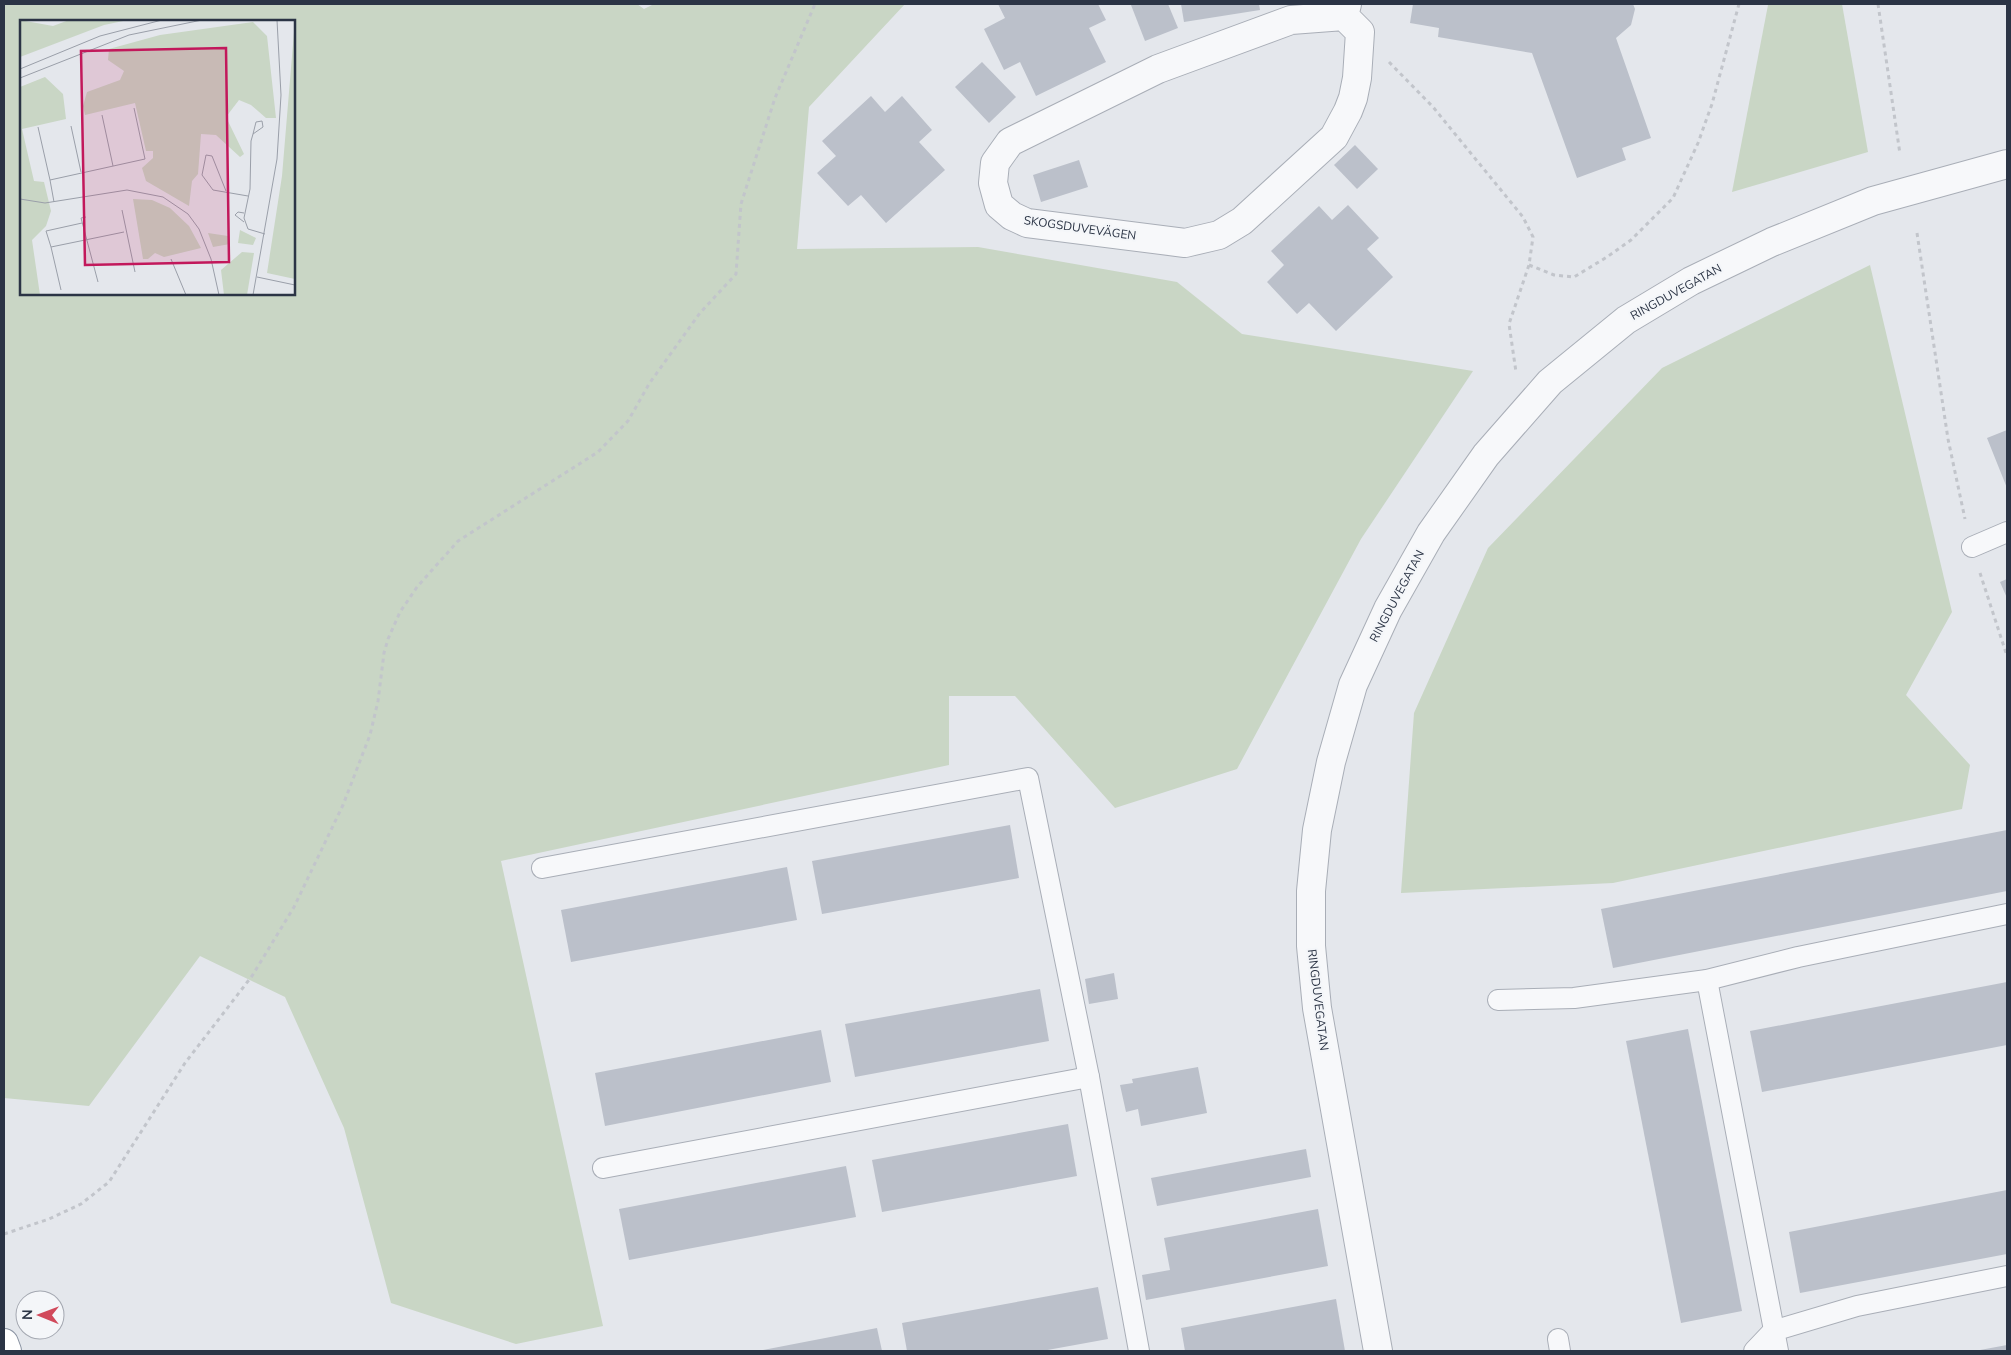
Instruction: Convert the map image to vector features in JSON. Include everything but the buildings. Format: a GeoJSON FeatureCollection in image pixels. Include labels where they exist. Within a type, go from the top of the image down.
{"type":"FeatureCollection","features":[{"type":"Feature","properties":{"kind":"highway"},"geometry":{"type":"LineString","coordinates":[[4,1343],[7,1351]]}},
{"type":"Feature","properties":{"kind":"street","name":"SKOGSDUVEVÄGEN"},"geometry":{"type":"LineString","coordinates":[[1350,17],[1357,78],[1348,111],[1334,137],[1242,221],[1219,235],[1184,243],[1027,223],[1012,216],[999,205],[993,184],[995,163],[1010,142],[1166,66],[1291,20],[1350,17]]}},
{"type":"Feature","properties":{"kind":"street","name":"RINGDUVEGATAN"},"geometry":{"type":"LineString","coordinates":[[1378,1351],[1317,1008],[1311,946],[1311,891],[1317,830],[1331,762],[1353,685],[1388,609],[1431,533],[1486,454],[1550,382],[1626,320],[1691,280],[1772,242],[1873,201],[2007,164]]}},
{"type":"Feature","properties":{"kind":"lane"},"geometry":{"type":"LineString","coordinates":[[1972,547],[2007,532]]}},
{"type":"Feature","properties":{"kind":"lane"},"geometry":{"type":"LineString","coordinates":[[542,868],[1028,778],[1089,1077],[1139,1351]]}},
{"type":"Feature","properties":{"kind":"lane"},"geometry":{"type":"LineString","coordinates":[[1498,1000],[1574,998],[1707,980],[1798,957],[2007,914]]}},
{"type":"Feature","properties":{"kind":"lane"},"geometry":{"type":"LineString","coordinates":[[1707,980],[1778,1351]]}},
{"type":"Feature","properties":{"kind":"lane"},"geometry":{"type":"LineString","coordinates":[[603,1168],[1089,1077]]}},
{"type":"Feature","properties":{"kind":"lane"},"geometry":{"type":"LineString","coordinates":[[1754,1351],[1773,1331],[1856,1306],[2007,1276]]}},
{"type":"Feature","properties":{"kind":"path"},"geometry":{"type":"LineString","coordinates":[[4,1234],[49,1219],[81,1204],[109,1182],[185,1063],[252,976],[294,907],[343,806],[370,734],[378,701],[388,639],[400,612],[416,587],[458,541],[598,452],[628,422],[649,384],[700,313],[736,274],[742,204],[775,98],[815,4]]}},
{"type":"Feature","properties":{"kind":"path"},"geometry":{"type":"LineString","coordinates":[[1529,265],[1554,275],[1574,277],[1607,258],[1630,240],[1673,198],[1698,143],[1709,112],[1739,4]]}},
{"type":"Feature","properties":{"kind":"path"},"geometry":{"type":"LineString","coordinates":[[1878,4],[1900,154]]}},
{"type":"Feature","properties":{"kind":"path"},"geometry":{"type":"LineString","coordinates":[[1350,17],[1433,107],[1523,217],[1533,237],[1529,265],[1509,324],[1518,385],[1532,402]]}},
{"type":"Feature","properties":{"kind":"path"},"geometry":{"type":"LineString","coordinates":[[1917,233],[1948,439],[1972,547],[2007,656]]}},
{"type":"Feature","properties":{"kind":"green space"},"geometry":{"type":"Polygon","coordinates":[[[4,4],[637,4],[644,9],[654,4],[905,4],[809,107],[797,249],[978,247],[1177,282],[1242,334],[1473,371],[1361,539],[1237,769],[1115,808],[1015,696],[949,696],[949,765],[501,861],[603,1326],[516,1344],[391,1303],[344,1128],[285,997],[200,956],[89,1106],[4,1098],[4,4]]]}},
{"type":"Feature","properties":{"kind":"green space"},"geometry":{"type":"Polygon","coordinates":[[[1842,4],[1868,152],[1732,192],[1768,5],[1842,4]]]}},
{"type":"Feature","properties":{"kind":"green space"},"geometry":{"type":"Polygon","coordinates":[[[1870,265],[1952,612],[1906,695],[1970,765],[1962,809],[1613,883],[1401,893],[1414,713],[1488,548],[1662,368],[1870,265]]]}}]}
